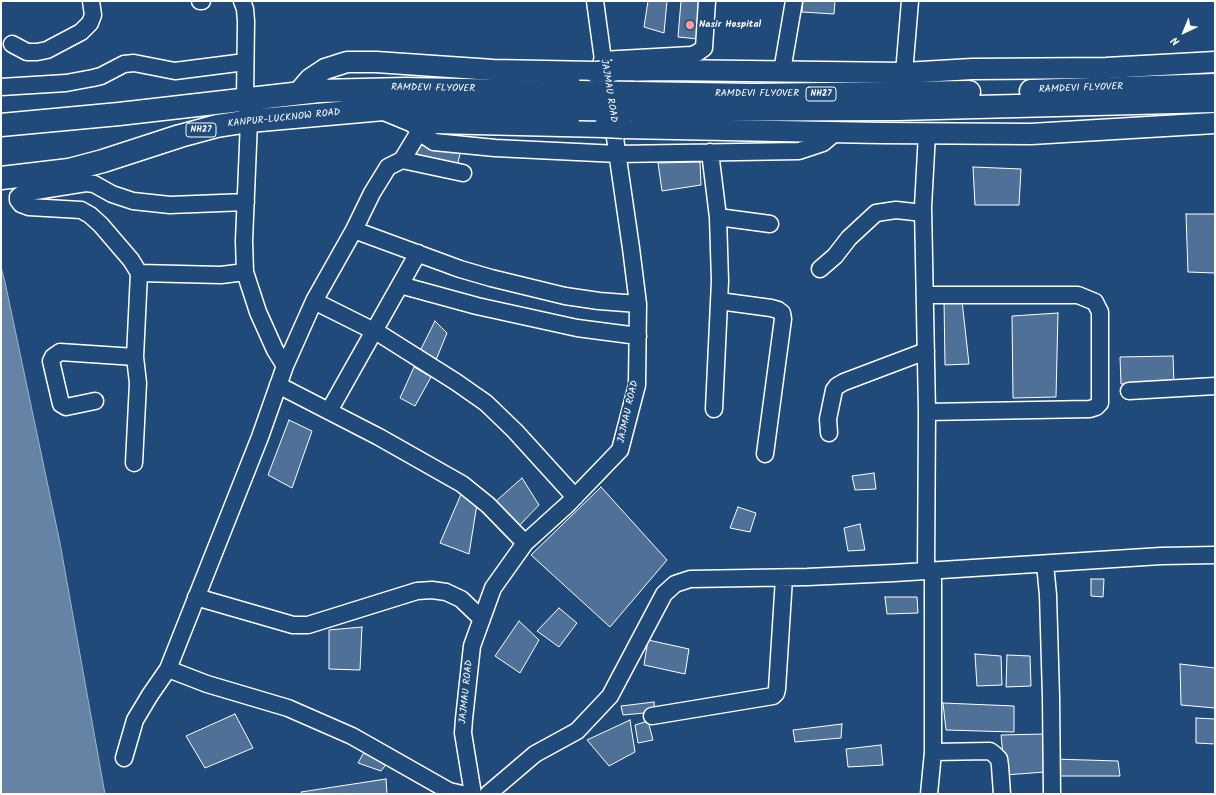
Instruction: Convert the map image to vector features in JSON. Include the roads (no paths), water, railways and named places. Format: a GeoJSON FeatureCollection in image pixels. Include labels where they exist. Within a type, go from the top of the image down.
{"type":"FeatureCollection","features":[{"type":"Feature","properties":{"kind":"highway","name":"RAMDEVI FLYOVER"},"geometry":{"type":"LineString","coordinates":[[382,109],[428,105],[769,94],[1009,92],[1215,85]]}},
{"type":"Feature","properties":{"kind":"highway","name":"RAMDEVI FLYOVER"},"geometry":{"type":"LineString","coordinates":[[298,93],[373,89],[579,100],[652,111],[889,109],[1215,101]]}},
{"type":"Feature","properties":{"kind":"highway","name":"NH27"},"geometry":{"type":"LineString","coordinates":[[8,124],[119,114],[298,93]]}},
{"type":"Feature","properties":{"kind":"highway","name":"KANPUR-LUCKNOW ROAD"},"geometry":{"type":"LineString","coordinates":[[1,178],[69,170],[217,126],[249,121],[382,109]]}},
{"type":"Feature","properties":{"kind":"main road"},"geometry":{"type":"LineString","coordinates":[[298,93],[310,79],[325,69],[347,62],[376,62],[493,70],[604,68],[904,73],[972,69],[1106,68],[1215,62]]}},
{"type":"Feature","properties":{"kind":"main road"},"geometry":{"type":"LineString","coordinates":[[382,109],[415,127],[434,123],[614,128],[1031,134],[1215,123]]}},
{"type":"Feature","properties":{"kind":"street"},"geometry":{"type":"LineString","coordinates":[[12,44],[27,52],[37,52],[47,50],[81,32],[90,23],[93,15],[91,1]]}},
{"type":"Feature","properties":{"kind":"street"},"geometry":{"type":"LineString","coordinates":[[242,1],[245,9],[246,21],[245,99],[249,121],[244,241],[245,272],[258,312],[275,350],[285,366]]}},
{"type":"Feature","properties":{"kind":"street","name":"JAJMAU ROAD"},"geometry":{"type":"LineString","coordinates":[[466,794],[463,733],[472,646],[493,588],[526,543],[575,497],[620,450],[637,385],[638,304],[618,154],[595,1]]}},
{"type":"Feature","properties":{"kind":"street"},"geometry":{"type":"LineString","coordinates":[[604,68],[697,53],[704,48],[707,1]]}},
{"type":"Feature","properties":{"kind":"street"},"geometry":{"type":"LineString","coordinates":[[782,72],[794,1]]}},
{"type":"Feature","properties":{"kind":"street"},"geometry":{"type":"LineString","coordinates":[[904,73],[910,1]]}},
{"type":"Feature","properties":{"kind":"street"},"geometry":{"type":"LineString","coordinates":[[1,87],[66,82],[93,78],[101,76],[124,64],[134,63],[175,71],[245,62]]}},
{"type":"Feature","properties":{"kind":"street"},"geometry":{"type":"LineString","coordinates":[[402,160],[415,127],[434,142],[495,148],[618,154],[799,151],[823,143],[836,132]]}},
{"type":"Feature","properties":{"kind":"street"},"geometry":{"type":"LineString","coordinates":[[927,133],[923,213],[933,752],[929,794]]}},
{"type":"Feature","properties":{"kind":"street"},"geometry":{"type":"LineString","coordinates":[[710,152],[718,217],[720,281],[714,410]]}},
{"type":"Feature","properties":{"kind":"street"},"geometry":{"type":"LineString","coordinates":[[124,758],[135,720],[168,669],[260,437],[285,366],[314,301],[354,230],[372,193],[388,167],[402,160],[463,173]]}},
{"type":"Feature","properties":{"kind":"street"},"geometry":{"type":"LineString","coordinates":[[134,463],[138,383],[135,357],[139,273],[131,260],[90,215],[81,210],[29,207],[21,204],[18,197],[23,193],[86,183],[94,184],[112,194],[133,201],[170,204],[246,202]]}},
{"type":"Feature","properties":{"kind":"street"},"geometry":{"type":"LineString","coordinates":[[820,269],[835,256],[849,238],[876,213],[896,210],[923,213]]}},
{"type":"Feature","properties":{"kind":"street"},"geometry":{"type":"LineString","coordinates":[[718,217],[770,224]]}},
{"type":"Feature","properties":{"kind":"street"},"geometry":{"type":"LineString","coordinates":[[354,230],[418,254],[491,278],[566,296],[599,301],[638,304]]}},
{"type":"Feature","properties":{"kind":"street"},"geometry":{"type":"LineString","coordinates":[[329,411],[418,254]]}},
{"type":"Feature","properties":{"kind":"street"},"geometry":{"type":"LineString","coordinates":[[139,273],[214,275],[245,272]]}},
{"type":"Feature","properties":{"kind":"street"},"geometry":{"type":"LineString","coordinates":[[400,286],[477,306],[577,328],[638,336]]}},
{"type":"Feature","properties":{"kind":"street"},"geometry":{"type":"LineString","coordinates":[[925,295],[1078,295],[1095,302],[1100,312],[1100,403],[1096,407],[1090,409],[927,412]]}},
{"type":"Feature","properties":{"kind":"street"},"geometry":{"type":"LineString","coordinates":[[314,301],[374,330],[456,382],[486,403],[515,431],[575,497]]}},
{"type":"Feature","properties":{"kind":"street"},"geometry":{"type":"LineString","coordinates":[[719,301],[771,308],[782,313],[783,319],[765,454]]}},
{"type":"Feature","properties":{"kind":"street"},"geometry":{"type":"LineString","coordinates":[[829,432],[828,419],[834,390],[837,386],[926,351]]}},
{"type":"Feature","properties":{"kind":"street"},"geometry":{"type":"LineString","coordinates":[[95,401],[66,407],[61,404],[51,360],[53,357],[60,352],[135,357]]}},
{"type":"Feature","properties":{"kind":"street"},"geometry":{"type":"LineString","coordinates":[[278,385],[378,437],[462,484],[488,505],[526,543]]}},
{"type":"Feature","properties":{"kind":"street"},"geometry":{"type":"LineString","coordinates":[[1129,390],[1215,386]]}},
{"type":"Feature","properties":{"kind":"street"},"geometry":{"type":"LineString","coordinates":[[168,669],[207,684],[288,708],[352,736],[466,794],[577,731],[610,696],[664,594],[675,584],[690,579],[784,578],[1215,554]]}},
{"type":"Feature","properties":{"kind":"street"},"geometry":{"type":"LineString","coordinates":[[1045,564],[1048,595],[1052,794]]}},
{"type":"Feature","properties":{"kind":"street"},"geometry":{"type":"LineString","coordinates":[[652,716],[773,696],[776,693],[784,578]]}},
{"type":"Feature","properties":{"kind":"street"},"geometry":{"type":"LineString","coordinates":[[196,597],[293,625],[308,625],[417,591],[432,590],[446,592],[461,599],[482,619]]}},
{"type":"Feature","properties":{"kind":"street"},"geometry":{"type":"LineString","coordinates":[[933,752],[990,751],[999,759],[1002,794]]}},
{"type":"Feature","properties":{"kind":"water"},"geometry":{"type":"Polygon","coordinates":[[[1,267],[60,543],[105,794],[1,794],[1,267]]]}},
{"type":"Feature","properties":{"kind":"place","name":"Nasir Hospital"},"geometry":{"type":"Point","coordinates":[690,25]}}]}
